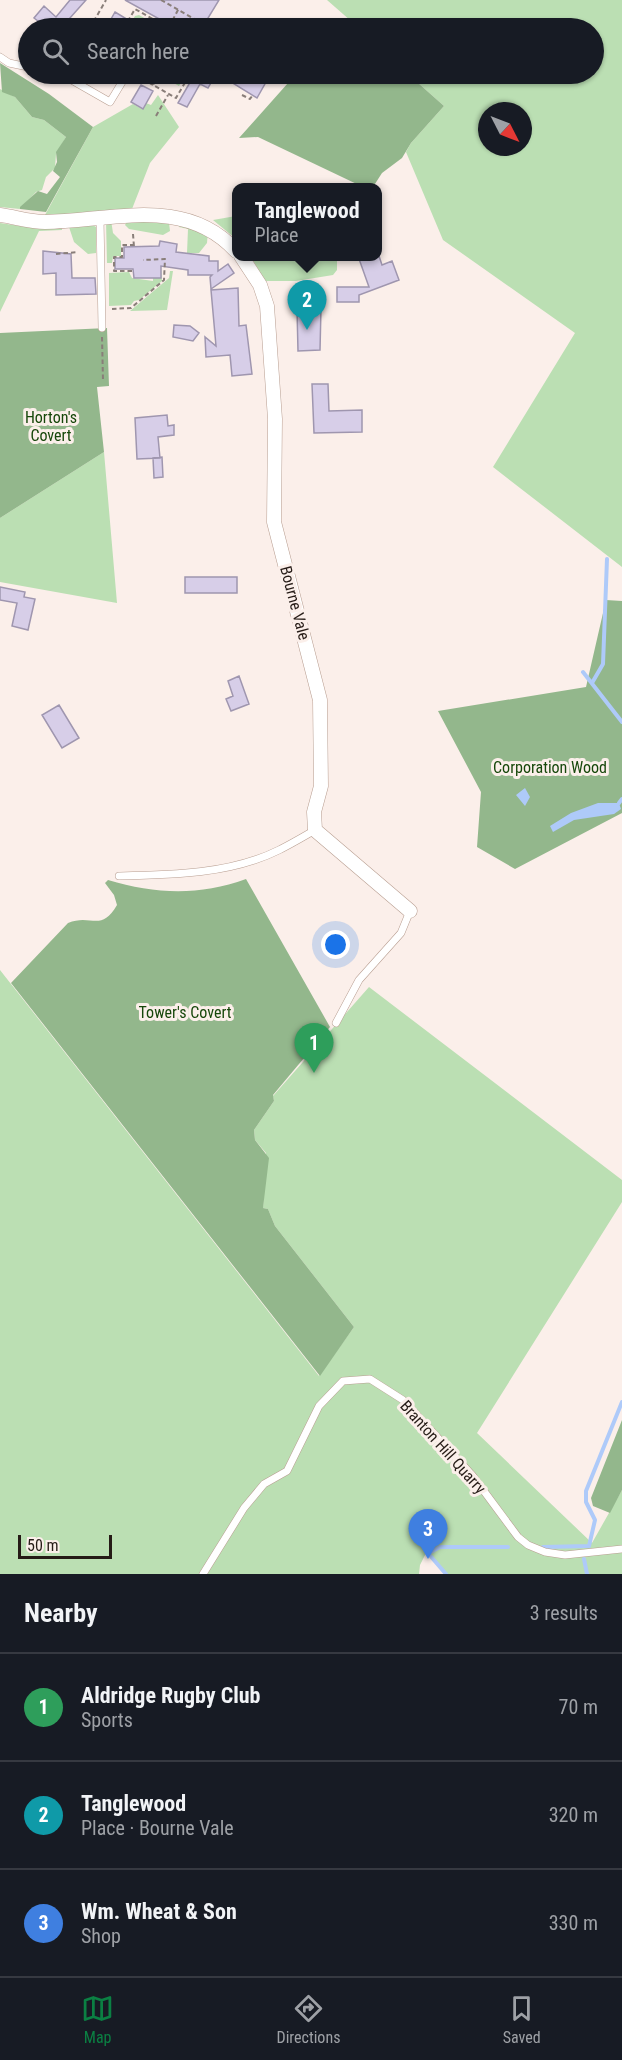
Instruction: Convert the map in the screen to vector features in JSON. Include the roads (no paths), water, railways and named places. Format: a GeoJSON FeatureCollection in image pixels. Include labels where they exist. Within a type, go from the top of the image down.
{"type":"FeatureCollection","features":[{"type":"Feature","properties":{"kind":"street"},"geometry":{"type":"LineString","coordinates":[[0,214],[43,222],[140,214],[188,218],[212,229],[232,247]]}},
{"type":"Feature","properties":{"kind":"street","name":"Bourne Vale"},"geometry":{"type":"LineString","coordinates":[[244,261],[262,289],[267,306],[275,419],[274,522],[320,700],[321,786],[314,812],[315,830]]}},
{"type":"Feature","properties":{"kind":"street"},"geometry":{"type":"LineString","coordinates":[[315,830],[410,911]]}},
{"type":"Feature","properties":{"kind":"lane"},"geometry":{"type":"LineString","coordinates":[[0,57],[9,63],[18,65]]}},
{"type":"Feature","properties":{"kind":"lane"},"geometry":{"type":"LineString","coordinates":[[78,84],[110,102],[121,84]]}},
{"type":"Feature","properties":{"kind":"lane"},"geometry":{"type":"LineString","coordinates":[[100,218],[102,328]]}},
{"type":"Feature","properties":{"kind":"lane"},"geometry":{"type":"LineString","coordinates":[[119,876],[171,874],[244,862],[277,851],[315,830]]}},
{"type":"Feature","properties":{"kind":"lane"},"geometry":{"type":"LineString","coordinates":[[336,1023],[359,980],[401,933],[410,911]]}},
{"type":"Feature","properties":{"kind":"lane","name":"Branton Hill Quarry"},"geometry":{"type":"LineString","coordinates":[[202,1574],[244,1508],[264,1484],[287,1471],[319,1406],[344,1381],[370,1378],[403,1400],[472,1475],[518,1537],[528,1545],[545,1552],[565,1555],[622,1549]]}},
{"type":"Feature","properties":{"kind":"water"},"geometry":{"type":"Polygon","coordinates":[[[525,788],[530,797],[525,806],[516,795],[525,788]]]}},
{"type":"Feature","properties":{"kind":"water"},"geometry":{"type":"Polygon","coordinates":[[[598,803],[619,803],[621,809],[614,814],[574,820],[553,832],[550,826],[571,813],[598,803]]]}},
{"type":"Feature","properties":{"kind":"waterway"},"geometry":{"type":"LineString","coordinates":[[592,683],[603,664],[607,559]]}},
{"type":"Feature","properties":{"kind":"waterway"},"geometry":{"type":"LineString","coordinates":[[583,672],[622,722]]}},
{"type":"Feature","properties":{"kind":"waterway"},"geometry":{"type":"LineString","coordinates":[[619,803],[622,799]]}},
{"type":"Feature","properties":{"kind":"waterway"},"geometry":{"type":"LineString","coordinates":[[543,1547],[589,1546],[595,1520],[586,1502],[586,1491],[622,1402]]}},
{"type":"Feature","properties":{"kind":"waterway"},"geometry":{"type":"LineString","coordinates":[[429,1553],[440,1547],[508,1547]]}},
{"type":"Feature","properties":{"kind":"waterway"},"geometry":{"type":"LineString","coordinates":[[427,1552],[446,1574]]}},
{"type":"Feature","properties":{"kind":"waterway"},"geometry":{"type":"LineString","coordinates":[[584,1559],[587,1574]]}},
{"type":"Feature","properties":{"kind":"place","name":"Tanglewood"},"geometry":{"type":"Point","coordinates":[307,330]}},
{"type":"Feature","properties":{"kind":"place","name":"Aldridge Rugby Club"},"geometry":{"type":"Point","coordinates":[314,1073]}},
{"type":"Feature","properties":{"kind":"place","name":"Wm. Wheat & Son"},"geometry":{"type":"Point","coordinates":[428,1559]}},
{"type":"Feature","properties":{"kind":"park label","name":"Horton's Covert"},"geometry":{"type":"Point","coordinates":[51,426]}},
{"type":"Feature","properties":{"kind":"park label","name":"Corporation Wood"},"geometry":{"type":"Point","coordinates":[550,767]}},
{"type":"Feature","properties":{"kind":"park label","name":"Tower's Covert"},"geometry":{"type":"Point","coordinates":[185,1012]}}]}
